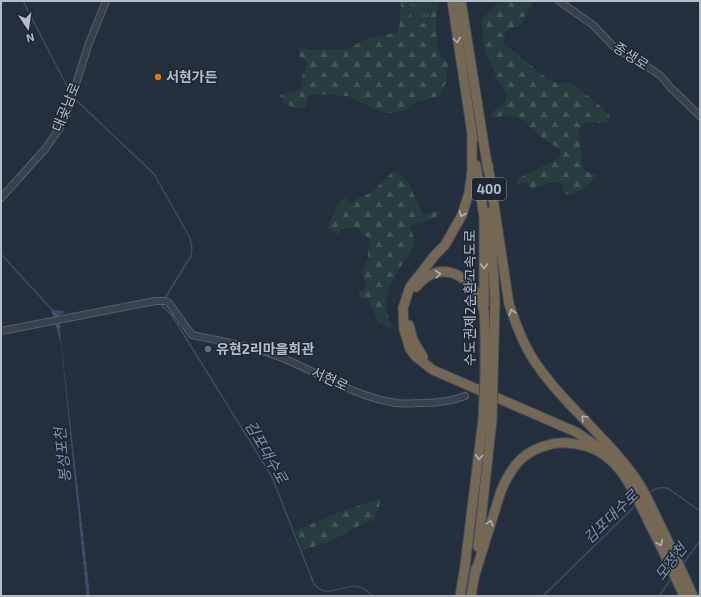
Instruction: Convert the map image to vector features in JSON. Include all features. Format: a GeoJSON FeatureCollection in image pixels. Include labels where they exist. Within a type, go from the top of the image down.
{"type":"FeatureCollection","features":[{"type":"Feature","properties":{"kind":"highway","name":"수도권제2순환고속도로"},"geometry":{"type":"LineString","coordinates":[[452,1],[484,217],[485,335],[489,378]]}},
{"type":"Feature","properties":{"kind":"highway","name":"수도권제2순환고속도로"},"geometry":{"type":"LineString","coordinates":[[461,1],[488,165],[495,301],[489,378],[488,419],[475,574],[471,596]]}},
{"type":"Feature","properties":{"kind":"highway"},"geometry":{"type":"LineString","coordinates":[[472,134],[472,170],[469,193],[462,215],[445,245],[435,255],[410,287],[403,308],[406,339],[416,357],[433,370],[576,432],[598,447],[640,494]]}},
{"type":"Feature","properties":{"kind":"highway"},"geometry":{"type":"LineString","coordinates":[[488,165],[506,288],[515,322],[528,350],[544,373],[564,397],[616,454],[636,479],[640,494],[676,557],[690,595]]}},
{"type":"Feature","properties":{"kind":"highway"},"geometry":{"type":"LineString","coordinates":[[485,335],[484,310],[477,292],[466,280],[448,273],[439,273],[430,275],[422,280],[416,288],[408,310],[410,332],[423,357],[442,371],[574,425],[616,454]]}},
{"type":"Feature","properties":{"kind":"highway","name":"수도권제2순환고속도로"},"geometry":{"type":"LineString","coordinates":[[460,596],[488,419]]}},
{"type":"Feature","properties":{"kind":"highway"},"geometry":{"type":"LineString","coordinates":[[475,574],[501,490],[507,477],[521,459],[529,452],[544,446],[568,442],[588,447],[606,456]]}},
{"type":"Feature","properties":{"kind":"highway"},"geometry":{"type":"LineString","coordinates":[[652,517],[671,566],[690,595]]}},
{"type":"Feature","properties":{"kind":"street","name":"대곶남로"},"geometry":{"type":"LineString","coordinates":[[1,198],[46,148],[59,129],[66,115],[89,43],[106,1]]}},
{"type":"Feature","properties":{"kind":"street","name":"종생로"},"geometry":{"type":"LineString","coordinates":[[559,1],[593,25],[615,48],[662,76],[670,88],[700,116]]}},
{"type":"Feature","properties":{"kind":"street","name":"서현로"},"geometry":{"type":"LineString","coordinates":[[1,331],[155,300],[165,301],[173,308],[192,335],[268,352],[331,380],[377,398],[397,403],[441,403],[465,396]]}},
{"type":"Feature","properties":{"kind":"green space"},"geometry":{"type":"Polygon","coordinates":[[[401,1],[408,1],[412,19],[415,24],[420,24],[427,21],[429,18],[434,1],[439,1],[436,15],[437,47],[448,65],[446,83],[440,94],[436,97],[417,102],[406,110],[388,113],[379,111],[348,96],[309,94],[306,107],[303,108],[294,107],[283,103],[280,95],[295,92],[301,89],[301,79],[307,64],[305,60],[300,57],[299,47],[311,50],[347,49],[369,38],[387,34],[396,34],[399,31],[401,1]]]}},
{"type":"Feature","properties":{"kind":"green space"},"geometry":{"type":"Polygon","coordinates":[[[408,1],[434,1],[428,20],[425,24],[415,24],[412,19],[408,1]]]}},
{"type":"Feature","properties":{"kind":"green space"},"geometry":{"type":"Polygon","coordinates":[[[500,1],[533,1],[520,26],[506,31],[504,38],[505,44],[550,81],[560,84],[568,82],[594,100],[609,115],[610,120],[606,123],[589,122],[581,125],[579,131],[583,168],[587,172],[598,176],[583,189],[569,196],[564,192],[563,187],[556,182],[546,184],[532,190],[526,182],[518,185],[517,179],[555,160],[561,153],[559,149],[541,137],[520,118],[508,115],[492,118],[491,113],[505,103],[506,93],[496,77],[484,48],[482,21],[500,1]]]}},
{"type":"Feature","properties":{"kind":"green space"},"geometry":{"type":"Polygon","coordinates":[[[394,170],[408,182],[423,215],[442,211],[437,217],[410,227],[414,239],[414,245],[392,281],[387,296],[386,308],[391,326],[390,328],[383,325],[379,321],[372,306],[366,299],[360,298],[358,291],[363,290],[366,286],[362,270],[369,257],[369,239],[357,228],[343,229],[337,235],[328,228],[337,206],[346,196],[349,204],[370,193],[394,170]]]}},
{"type":"Feature","properties":{"kind":"green space"},"geometry":{"type":"Polygon","coordinates":[[[380,499],[379,508],[374,520],[366,522],[329,542],[303,550],[295,531],[336,513],[380,499]]]}},
{"type":"Feature","properties":{"kind":"water"},"geometry":{"type":"Polygon","coordinates":[[[51,311],[64,311],[65,313],[58,316],[60,322],[90,596],[87,596],[86,588],[61,344],[51,311]]]}},
{"type":"Feature","properties":{"kind":"waterway"},"geometry":{"type":"LineString","coordinates":[[23,1],[70,92]]}},
{"type":"Feature","properties":{"kind":"waterway"},"geometry":{"type":"LineString","coordinates":[[75,99],[154,174],[190,238],[192,248],[191,256],[165,298]]}},
{"type":"Feature","properties":{"kind":"waterway"},"geometry":{"type":"LineString","coordinates":[[1,254],[54,312]]}},
{"type":"Feature","properties":{"kind":"waterway","name":"김포대수로"},"geometry":{"type":"LineString","coordinates":[[163,304],[162,306],[171,314],[272,477],[314,584],[325,591],[354,586],[360,587],[372,596]]}},
{"type":"Feature","properties":{"kind":"waterway","name":"김포대수로"},"geometry":{"type":"LineString","coordinates":[[141,307],[153,305]]}},
{"type":"Feature","properties":{"kind":"waterway","name":"김포대수로"},"geometry":{"type":"LineString","coordinates":[[649,493],[659,488],[669,489],[700,511]]}},
{"type":"Feature","properties":{"kind":"waterway","name":"김포대수로"},"geometry":{"type":"LineString","coordinates":[[543,596],[636,505]]}},
{"type":"Feature","properties":{"kind":"waterway","name":"모정천"},"geometry":{"type":"LineString","coordinates":[[682,565],[700,541]]}},
{"type":"Feature","properties":{"kind":"waterway","name":"모정천"},"geometry":{"type":"LineString","coordinates":[[659,596],[671,579]]}},
{"type":"Feature","properties":{"kind":"place","name":"서현가든"},"geometry":{"type":"Point","coordinates":[158,77]}},
{"type":"Feature","properties":{"kind":"place","name":"유현2리마을회관"},"geometry":{"type":"Point","coordinates":[208,349]}},
{"type":"Feature","properties":{"kind":"water label","name":"봉성포천"},"geometry":{"type":"Point","coordinates":[63,455]}}]}
